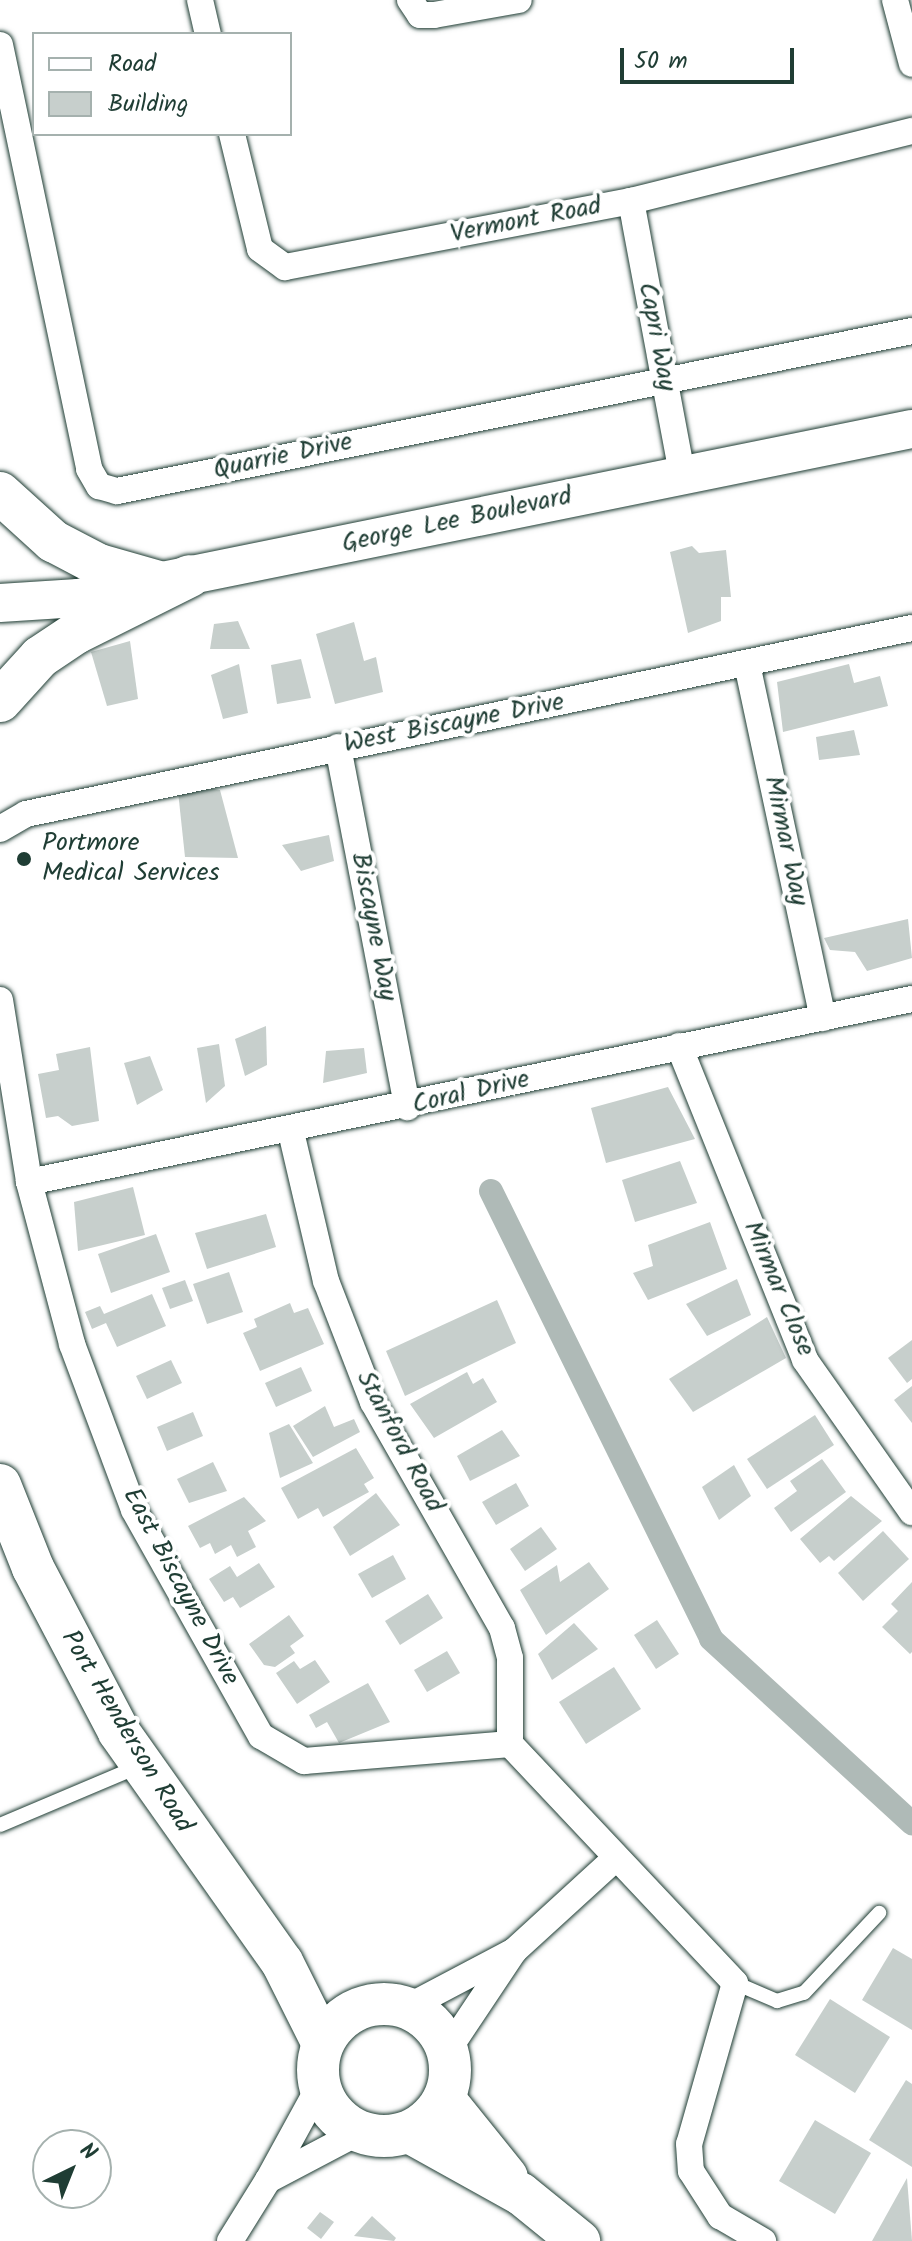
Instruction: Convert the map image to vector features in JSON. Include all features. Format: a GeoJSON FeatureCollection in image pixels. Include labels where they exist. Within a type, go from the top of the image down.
{"type":"FeatureCollection","features":[{"type":"Feature","properties":{"kind":"main road","name":"George Lee Boulevard"},"geometry":{"type":"LineString","coordinates":[[0,603],[175,579],[912,429]]}},
{"type":"Feature","properties":{"kind":"main road"},"geometry":{"type":"LineString","coordinates":[[0,493],[53,541],[99,565],[175,579]]}},
{"type":"Feature","properties":{"kind":"main road"},"geometry":{"type":"LineString","coordinates":[[0,701],[40,657],[76,633],[175,579]]}},
{"type":"Feature","properties":{"kind":"main road","name":"Port Henderson Road"},"geometry":{"type":"LineString","coordinates":[[0,1485],[76,1654],[141,1765],[282,1962],[322,2042]]}},
{"type":"Feature","properties":{"kind":"main road","name":"Port Henderson Road"},"geometry":{"type":"LineString","coordinates":[[282,1962],[359,2007]]}},
{"type":"Feature","properties":{"kind":"main road"},"geometry":{"type":"LineString","coordinates":[[409,2132],[444,2099],[448,2050],[433,2024],[408,2007],[359,2007],[322,2042],[319,2087],[334,2115],[359,2132],[409,2132],[521,2194],[579,2241]]}},
{"type":"Feature","properties":{"kind":"main road"},"geometry":{"type":"LineString","coordinates":[[444,2099],[521,2194]]}},
{"type":"Feature","properties":{"kind":"street"},"geometry":{"type":"LineString","coordinates":[[200,0],[208,32]]}},
{"type":"Feature","properties":{"kind":"street"},"geometry":{"type":"LineString","coordinates":[[410,0],[420,15],[519,0]]}},
{"type":"Feature","properties":{"kind":"street"},"geometry":{"type":"LineString","coordinates":[[895,0],[912,64]]}},
{"type":"Feature","properties":{"kind":"street","name":"Quarrie Drive"},"geometry":{"type":"LineString","coordinates":[[0,45],[89,469],[99,486],[117,491],[912,331]]}},
{"type":"Feature","properties":{"kind":"street","name":"Vermont Road"},"geometry":{"type":"LineString","coordinates":[[232,136],[260,249],[285,267],[631,201],[912,131]]}},
{"type":"Feature","properties":{"kind":"street","name":"Capri Way"},"geometry":{"type":"LineString","coordinates":[[631,201],[682,474]]}},
{"type":"Feature","properties":{"kind":"street","name":"West Biscayne Drive"},"geometry":{"type":"LineString","coordinates":[[0,829],[26,814],[912,628]]}},
{"type":"Feature","properties":{"kind":"street","name":"Mirmar Way"},"geometry":{"type":"LineString","coordinates":[[747,664],[823,1018]]}},
{"type":"Feature","properties":{"kind":"street","name":"Biscayne Way"},"geometry":{"type":"LineString","coordinates":[[338,747],[407,1107]]}},
{"type":"Feature","properties":{"kind":"street","name":"Coral Drive"},"geometry":{"type":"LineString","coordinates":[[29,1182],[291,1132],[679,1046],[912,999]]}},
{"type":"Feature","properties":{"kind":"street","name":"East Biscayne Drive"},"geometry":{"type":"LineString","coordinates":[[0,1000],[29,1182],[72,1344],[134,1510],[261,1736],[304,1761],[510,1744]]}},
{"type":"Feature","properties":{"kind":"street","name":"Mirmar Close"},"geometry":{"type":"LineString","coordinates":[[679,1046],[805,1360],[912,1512]]}},
{"type":"Feature","properties":{"kind":"street","name":"Stanford Road"},"geometry":{"type":"LineString","coordinates":[[291,1132],[326,1281],[373,1402],[502,1628],[510,1658],[510,1744]]}},
{"type":"Feature","properties":{"kind":"street"},"geometry":{"type":"LineString","coordinates":[[510,1744],[735,1983],[689,2144],[691,2171],[720,2216],[763,2241]]}},
{"type":"Feature","properties":{"kind":"street"},"geometry":{"type":"LineString","coordinates":[[448,2050],[514,1951],[616,1858]]}},
{"type":"Feature","properties":{"kind":"street"},"geometry":{"type":"LineString","coordinates":[[408,2007],[514,1951]]}},
{"type":"Feature","properties":{"kind":"street"},"geometry":{"type":"LineString","coordinates":[[230,2241],[319,2087]]}},
{"type":"Feature","properties":{"kind":"street"},"geometry":{"type":"LineString","coordinates":[[268,2180],[359,2132]]}},
{"type":"Feature","properties":{"kind":"lane"},"geometry":{"type":"LineString","coordinates":[[0,1825],[141,1765]]}},
{"type":"Feature","properties":{"kind":"lane"},"geometry":{"type":"LineString","coordinates":[[735,1983],[777,2001],[804,1993],[879,1913]]}},
{"type":"Feature","properties":{"kind":"building"},"geometry":{"type":"Polygon","coordinates":[[[692,546],[699,553],[726,550],[731,597],[721,597],[721,621],[688,633],[670,552],[692,546]]]}},
{"type":"Feature","properties":{"kind":"building"},"geometry":{"type":"Polygon","coordinates":[[[238,621],[250,649],[210,649],[214,624],[238,621]]]}},
{"type":"Feature","properties":{"kind":"building"},"geometry":{"type":"Polygon","coordinates":[[[354,622],[364,661],[376,657],[383,692],[335,704],[316,634],[354,622]]]}},
{"type":"Feature","properties":{"kind":"building"},"geometry":{"type":"Polygon","coordinates":[[[130,641],[138,699],[107,706],[91,652],[130,641]]]}},
{"type":"Feature","properties":{"kind":"building"},"geometry":{"type":"Polygon","coordinates":[[[301,659],[311,698],[277,704],[271,665],[301,659]]]}},
{"type":"Feature","properties":{"kind":"building"},"geometry":{"type":"Polygon","coordinates":[[[239,664],[248,713],[223,719],[211,675],[239,664]]]}},
{"type":"Feature","properties":{"kind":"building"},"geometry":{"type":"Polygon","coordinates":[[[849,664],[854,683],[880,676],[888,706],[783,732],[777,682],[849,664]]]}},
{"type":"Feature","properties":{"kind":"building"},"geometry":{"type":"Polygon","coordinates":[[[854,730],[860,755],[819,760],[816,737],[854,730]]]}},
{"type":"Feature","properties":{"kind":"building"},"geometry":{"type":"Polygon","coordinates":[[[177,782],[220,790],[238,858],[185,857],[177,782]]]}},
{"type":"Feature","properties":{"kind":"building"},"geometry":{"type":"Polygon","coordinates":[[[329,835],[334,861],[301,871],[282,845],[329,835]]]}},
{"type":"Feature","properties":{"kind":"building"},"geometry":{"type":"Polygon","coordinates":[[[908,919],[912,958],[867,971],[855,952],[830,950],[824,938],[908,919]]]}},
{"type":"Feature","properties":{"kind":"building"},"geometry":{"type":"Polygon","coordinates":[[[266,1026],[267,1065],[245,1076],[235,1039],[266,1026]]]}},
{"type":"Feature","properties":{"kind":"building"},"geometry":{"type":"Polygon","coordinates":[[[219,1044],[225,1086],[206,1103],[197,1048],[219,1044]]]}},
{"type":"Feature","properties":{"kind":"building"},"geometry":{"type":"Polygon","coordinates":[[[90,1047],[99,1121],[72,1126],[58,1116],[46,1118],[38,1074],[59,1070],[56,1054],[90,1047]]]}},
{"type":"Feature","properties":{"kind":"building"},"geometry":{"type":"Polygon","coordinates":[[[364,1048],[367,1073],[323,1083],[326,1051],[364,1048]]]}},
{"type":"Feature","properties":{"kind":"building"},"geometry":{"type":"Polygon","coordinates":[[[150,1056],[163,1090],[137,1105],[124,1063],[150,1056]]]}},
{"type":"Feature","properties":{"kind":"building"},"geometry":{"type":"Polygon","coordinates":[[[668,1087],[695,1139],[606,1163],[591,1108],[668,1087]]]}},
{"type":"Feature","properties":{"kind":"building"},"geometry":{"type":"Polygon","coordinates":[[[680,1161],[697,1203],[635,1222],[622,1180],[680,1161]]]}},
{"type":"Feature","properties":{"kind":"building"},"geometry":{"type":"Polygon","coordinates":[[[133,1187],[145,1235],[78,1251],[74,1202],[133,1187]]]}},
{"type":"Feature","properties":{"kind":"building"},"geometry":{"type":"Polygon","coordinates":[[[266,1214],[276,1247],[207,1269],[195,1233],[266,1214]]]}},
{"type":"Feature","properties":{"kind":"building"},"geometry":{"type":"Polygon","coordinates":[[[710,1222],[727,1269],[648,1300],[633,1273],[653,1266],[648,1245],[710,1222]]]}},
{"type":"Feature","properties":{"kind":"building"},"geometry":{"type":"Polygon","coordinates":[[[156,1234],[170,1272],[111,1293],[98,1254],[156,1234]]]}},
{"type":"Feature","properties":{"kind":"building"},"geometry":{"type":"Polygon","coordinates":[[[229,1272],[243,1312],[207,1324],[193,1284],[229,1272]]]}},
{"type":"Feature","properties":{"kind":"building"},"geometry":{"type":"Polygon","coordinates":[[[737,1279],[751,1315],[707,1336],[686,1304],[737,1279]]]}},
{"type":"Feature","properties":{"kind":"building"},"geometry":{"type":"Polygon","coordinates":[[[185,1280],[193,1301],[170,1309],[162,1288],[185,1280]]]}},
{"type":"Feature","properties":{"kind":"building"},"geometry":{"type":"Polygon","coordinates":[[[152,1294],[166,1326],[117,1347],[106,1323],[92,1329],[85,1312],[100,1306],[104,1314],[152,1294]]]}},
{"type":"Feature","properties":{"kind":"building"},"geometry":{"type":"Polygon","coordinates":[[[497,1300],[516,1343],[405,1396],[386,1351],[497,1300]]]}},
{"type":"Feature","properties":{"kind":"building"},"geometry":{"type":"Polygon","coordinates":[[[290,1303],[294,1313],[308,1308],[324,1344],[260,1371],[243,1333],[257,1327],[254,1319],[290,1303]]]}},
{"type":"Feature","properties":{"kind":"building"},"geometry":{"type":"Polygon","coordinates":[[[767,1317],[786,1358],[693,1412],[669,1379],[767,1317]]]}},
{"type":"Feature","properties":{"kind":"building"},"geometry":{"type":"Polygon","coordinates":[[[912,1340],[912,1379],[907,1383],[888,1358],[912,1340]]]}},
{"type":"Feature","properties":{"kind":"building"},"geometry":{"type":"Polygon","coordinates":[[[171,1360],[182,1383],[147,1399],[136,1376],[171,1360]]]}},
{"type":"Feature","properties":{"kind":"building"},"geometry":{"type":"Polygon","coordinates":[[[301,1367],[312,1391],[276,1407],[265,1383],[301,1367]]]}},
{"type":"Feature","properties":{"kind":"building"},"geometry":{"type":"Polygon","coordinates":[[[467,1372],[473,1384],[483,1378],[497,1402],[434,1438],[410,1404],[467,1372]]]}},
{"type":"Feature","properties":{"kind":"building"},"geometry":{"type":"Polygon","coordinates":[[[912,1386],[912,1423],[894,1400],[912,1386]]]}},
{"type":"Feature","properties":{"kind":"building"},"geometry":{"type":"Polygon","coordinates":[[[325,1406],[334,1427],[354,1419],[360,1432],[313,1457],[293,1426],[325,1406]]]}},
{"type":"Feature","properties":{"kind":"building"},"geometry":{"type":"Polygon","coordinates":[[[193,1412],[203,1436],[167,1451],[157,1427],[193,1412]]]}},
{"type":"Feature","properties":{"kind":"building"},"geometry":{"type":"Polygon","coordinates":[[[815,1415],[834,1445],[767,1489],[747,1459],[815,1415]]]}},
{"type":"Feature","properties":{"kind":"building"},"geometry":{"type":"Polygon","coordinates":[[[289,1424],[313,1463],[280,1478],[269,1433],[289,1424]]]}},
{"type":"Feature","properties":{"kind":"building"},"geometry":{"type":"Polygon","coordinates":[[[502,1430],[520,1456],[470,1481],[457,1456],[502,1430]]]}},
{"type":"Feature","properties":{"kind":"building"},"geometry":{"type":"Polygon","coordinates":[[[356,1448],[374,1478],[364,1484],[369,1492],[323,1517],[318,1508],[298,1519],[281,1488],[356,1448]]]}},
{"type":"Feature","properties":{"kind":"building"},"geometry":{"type":"Polygon","coordinates":[[[822,1459],[846,1492],[791,1532],[774,1508],[797,1491],[790,1481],[822,1459]]]}},
{"type":"Feature","properties":{"kind":"building"},"geometry":{"type":"Polygon","coordinates":[[[213,1462],[227,1491],[189,1503],[177,1479],[213,1462]]]}},
{"type":"Feature","properties":{"kind":"building"},"geometry":{"type":"Polygon","coordinates":[[[734,1465],[751,1496],[719,1520],[702,1487],[734,1465]]]}},
{"type":"Feature","properties":{"kind":"building"},"geometry":{"type":"Polygon","coordinates":[[[516,1483],[529,1506],[496,1525],[482,1502],[516,1483]]]}},
{"type":"Feature","properties":{"kind":"building"},"geometry":{"type":"Polygon","coordinates":[[[376,1493],[400,1525],[350,1556],[333,1527],[376,1493]]]}},
{"type":"Feature","properties":{"kind":"building"},"geometry":{"type":"Polygon","coordinates":[[[851,1496],[882,1521],[834,1561],[829,1556],[820,1563],[800,1539],[851,1496]]]}},
{"type":"Feature","properties":{"kind":"building"},"geometry":{"type":"Polygon","coordinates":[[[244,1497],[266,1521],[248,1531],[256,1547],[237,1557],[231,1545],[215,1554],[210,1543],[200,1548],[188,1526],[244,1497]]]}},
{"type":"Feature","properties":{"kind":"building"},"geometry":{"type":"Polygon","coordinates":[[[541,1527],[557,1549],[525,1571],[510,1549],[541,1527]]]}},
{"type":"Feature","properties":{"kind":"building"},"geometry":{"type":"Polygon","coordinates":[[[883,1531],[909,1559],[863,1601],[838,1573],[883,1531]]]}},
{"type":"Feature","properties":{"kind":"building"},"geometry":{"type":"Polygon","coordinates":[[[393,1555],[406,1579],[372,1598],[358,1574],[393,1555]]]}},
{"type":"Feature","properties":{"kind":"building"},"geometry":{"type":"Polygon","coordinates":[[[589,1562],[609,1589],[546,1635],[520,1590],[557,1565],[560,1582],[589,1562]]]}},
{"type":"Feature","properties":{"kind":"building"},"geometry":{"type":"Polygon","coordinates":[[[259,1563],[275,1587],[240,1608],[233,1597],[224,1602],[209,1579],[230,1566],[237,1577],[259,1563]]]}},
{"type":"Feature","properties":{"kind":"building"},"geometry":{"type":"Polygon","coordinates":[[[912,1582],[910,1654],[882,1627],[898,1611],[891,1604],[912,1582]]]}},
{"type":"Feature","properties":{"kind":"building"},"geometry":{"type":"Polygon","coordinates":[[[428,1594],[443,1618],[400,1645],[385,1621],[428,1594]]]}},
{"type":"Feature","properties":{"kind":"building"},"geometry":{"type":"Polygon","coordinates":[[[289,1615],[304,1636],[290,1646],[295,1653],[275,1667],[264,1665],[249,1644],[289,1615]]]}},
{"type":"Feature","properties":{"kind":"building"},"geometry":{"type":"Polygon","coordinates":[[[657,1620],[679,1654],[656,1669],[634,1635],[657,1620]]]}},
{"type":"Feature","properties":{"kind":"building"},"geometry":{"type":"Polygon","coordinates":[[[574,1623],[598,1649],[552,1680],[538,1654],[574,1623]]]}},
{"type":"Feature","properties":{"kind":"building"},"geometry":{"type":"Polygon","coordinates":[[[447,1651],[460,1673],[427,1692],[414,1670],[447,1651]]]}},
{"type":"Feature","properties":{"kind":"building"},"geometry":{"type":"Polygon","coordinates":[[[315,1660],[330,1682],[297,1704],[276,1673],[294,1661],[300,1669],[315,1660]]]}},
{"type":"Feature","properties":{"kind":"building"},"geometry":{"type":"Polygon","coordinates":[[[614,1667],[641,1709],[586,1744],[559,1702],[614,1667]]]}},
{"type":"Feature","properties":{"kind":"building"},"geometry":{"type":"Polygon","coordinates":[[[368,1683],[390,1722],[339,1743],[327,1722],[316,1728],[309,1715],[368,1683]]]}},
{"type":"Feature","properties":{"kind":"building"},"geometry":{"type":"Polygon","coordinates":[[[893,1948],[912,1959],[912,2030],[862,2000],[893,1948]]]}},
{"type":"Feature","properties":{"kind":"building"},"geometry":{"type":"Polygon","coordinates":[[[830,1999],[890,2037],[855,2093],[795,2055],[830,1999]]]}},
{"type":"Feature","properties":{"kind":"building"},"geometry":{"type":"Polygon","coordinates":[[[906,2080],[912,2084],[912,2167],[869,2140],[906,2080]]]}},
{"type":"Feature","properties":{"kind":"building"},"geometry":{"type":"Polygon","coordinates":[[[815,2120],[871,2153],[835,2214],[779,2181],[815,2120]]]}},
{"type":"Feature","properties":{"kind":"building"},"geometry":{"type":"Polygon","coordinates":[[[907,2178],[912,2241],[872,2241],[907,2178]]]}},
{"type":"Feature","properties":{"kind":"building"},"geometry":{"type":"Polygon","coordinates":[[[320,2212],[334,2222],[321,2239],[307,2228],[320,2212]]]}},
{"type":"Feature","properties":{"kind":"building"},"geometry":{"type":"Polygon","coordinates":[[[372,2216],[396,2238],[394,2241],[354,2236],[372,2216]]]}},
{"type":"Feature","properties":{"kind":"waterway"},"geometry":{"type":"LineString","coordinates":[[491,1191],[711,1639],[912,1823]]}},
{"type":"Feature","properties":{"kind":"place","name":"Portmore Medical Services"},"geometry":{"type":"Point","coordinates":[24,859]}}]}
